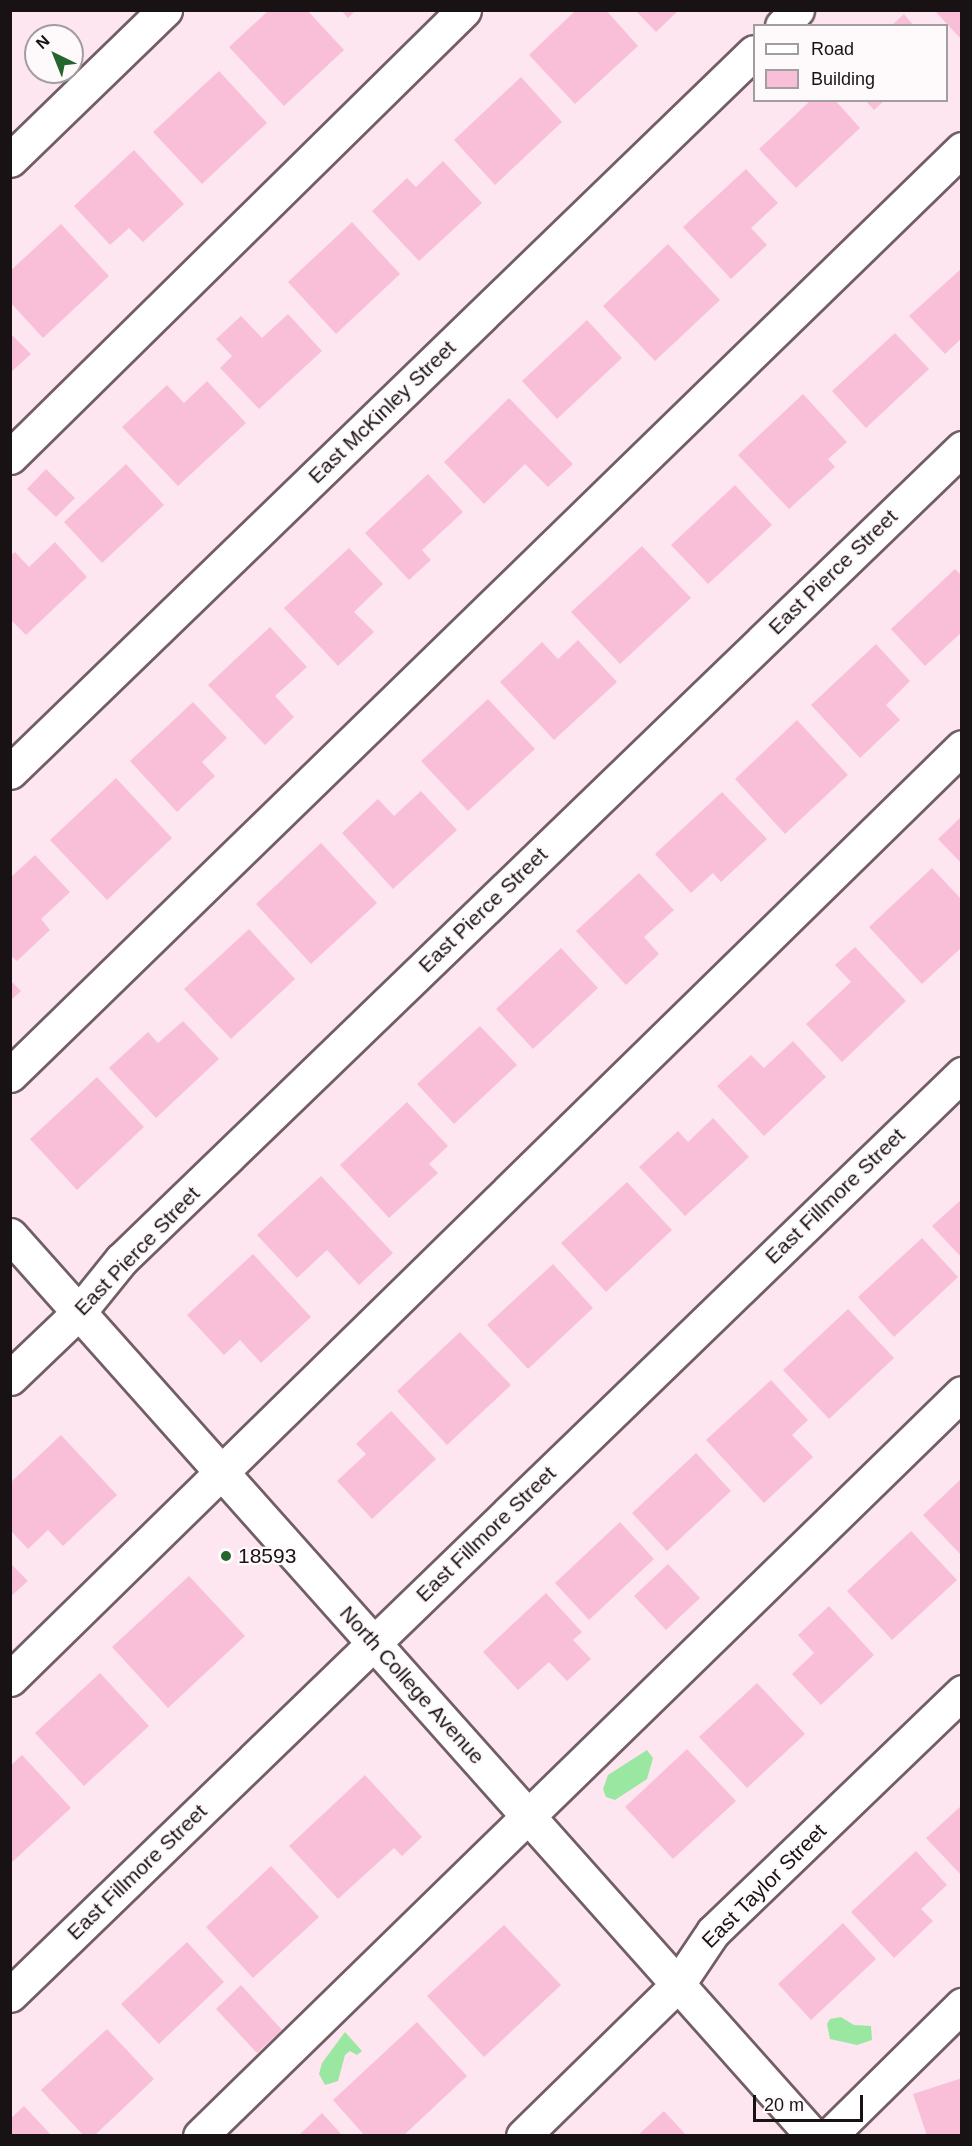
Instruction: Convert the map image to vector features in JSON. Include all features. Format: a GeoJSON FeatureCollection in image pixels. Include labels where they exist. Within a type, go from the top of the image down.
{"type":"FeatureCollection","features":[{"type":"Feature","properties":{"kind":"street"},"geometry":{"type":"LineString","coordinates":[[10,160],[165,10]]}},
{"type":"Feature","properties":{"kind":"street"},"geometry":{"type":"LineString","coordinates":[[10,457],[464,10]]}},
{"type":"Feature","properties":{"kind":"street"},"geometry":{"type":"LineString","coordinates":[[784,24],[797,10]]}},
{"type":"Feature","properties":{"kind":"street","name":"East McKinley Street"},"geometry":{"type":"LineString","coordinates":[[10,772],[753,53]]}},
{"type":"Feature","properties":{"kind":"street"},"geometry":{"type":"LineString","coordinates":[[10,1075],[962,149]]}},
{"type":"Feature","properties":{"kind":"street","name":"East Pierce Street"},"geometry":{"type":"LineString","coordinates":[[10,1378],[79,1312],[130,1252],[962,448]]}},
{"type":"Feature","properties":{"kind":"street"},"geometry":{"type":"LineString","coordinates":[[10,1679],[224,1474],[962,747]]}},
{"type":"Feature","properties":{"kind":"street","name":"East Fillmore Street"},"geometry":{"type":"LineString","coordinates":[[10,1995],[962,1074]]}},
{"type":"Feature","properties":{"kind":"street","name":"North College Avenue"},"geometry":{"type":"LineString","coordinates":[[10,1235],[813,2136]]}},
{"type":"Feature","properties":{"kind":"street"},"geometry":{"type":"LineString","coordinates":[[200,2136],[962,1393]]}},
{"type":"Feature","properties":{"kind":"street","name":"East Taylor Street"},"geometry":{"type":"LineString","coordinates":[[523,2136],[678,1984],[713,1932],[962,1692]]}},
{"type":"Feature","properties":{"kind":"street"},"geometry":{"type":"LineString","coordinates":[[829,2136],[962,2005]]}},
{"type":"Feature","properties":{"kind":"shaded area"},"geometry":{"type":"Polygon","coordinates":[[[647,1750],[653,1758],[647,1779],[615,1800],[606,1797],[603,1789],[608,1775],[647,1750]]]}},
{"type":"Feature","properties":{"kind":"shaded area"},"geometry":{"type":"Polygon","coordinates":[[[841,2017],[854,2025],[871,2026],[872,2040],[857,2045],[830,2039],[827,2024],[830,2019],[841,2017]]]}},
{"type":"Feature","properties":{"kind":"shaded area"},"geometry":{"type":"Polygon","coordinates":[[[345,2032],[362,2051],[357,2055],[350,2051],[345,2055],[338,2081],[325,2085],[319,2074],[322,2063],[345,2032]]]}},
{"type":"Feature","properties":{"kind":"building"},"geometry":{"type":"Polygon","coordinates":[[[269,10],[307,10],[344,50],[284,106],[229,47],[269,10]]]}},
{"type":"Feature","properties":{"kind":"building"},"geometry":{"type":"Polygon","coordinates":[[[341,10],[356,10],[348,18],[341,10]]]}},
{"type":"Feature","properties":{"kind":"building"},"geometry":{"type":"Polygon","coordinates":[[[576,10],[606,10],[638,46],[575,104],[529,55],[576,10]]]}},
{"type":"Feature","properties":{"kind":"building"},"geometry":{"type":"Polygon","coordinates":[[[635,10],[679,10],[656,32],[635,10]]]}},
{"type":"Feature","properties":{"kind":"building"},"geometry":{"type":"Polygon","coordinates":[[[934,10],[962,10],[962,40],[948,24],[934,10]]]}},
{"type":"Feature","properties":{"kind":"building"},"geometry":{"type":"Polygon","coordinates":[[[904,14],[912,24],[893,24],[904,14]]]}},
{"type":"Feature","properties":{"kind":"building"},"geometry":{"type":"Polygon","coordinates":[[[219,71],[267,123],[202,184],[153,132],[219,71]]]}},
{"type":"Feature","properties":{"kind":"building"},"geometry":{"type":"Polygon","coordinates":[[[521,77],[562,122],[495,185],[454,140],[521,77]]]}},
{"type":"Feature","properties":{"kind":"building"},"geometry":{"type":"Polygon","coordinates":[[[809,102],[837,102],[860,128],[796,188],[759,149],[809,102]]]}},
{"type":"Feature","properties":{"kind":"building"},"geometry":{"type":"Polygon","coordinates":[[[867,102],[883,102],[874,110],[867,102]]]}},
{"type":"Feature","properties":{"kind":"building"},"geometry":{"type":"Polygon","coordinates":[[[134,150],[184,204],[143,242],[129,228],[110,245],[74,206],[134,150]]]}},
{"type":"Feature","properties":{"kind":"building"},"geometry":{"type":"Polygon","coordinates":[[[443,161],[482,203],[419,261],[372,211],[407,178],[416,187],[443,161]]]}},
{"type":"Feature","properties":{"kind":"building"},"geometry":{"type":"Polygon","coordinates":[[[746,169],[778,203],[751,228],[767,245],[731,279],[683,227],[746,169]]]}},
{"type":"Feature","properties":{"kind":"building"},"geometry":{"type":"Polygon","coordinates":[[[352,222],[400,274],[336,334],[288,282],[352,222]]]}},
{"type":"Feature","properties":{"kind":"building"},"geometry":{"type":"Polygon","coordinates":[[[61,224],[109,276],[43,338],[10,302],[10,271],[61,224]]]}},
{"type":"Feature","properties":{"kind":"building"},"geometry":{"type":"Polygon","coordinates":[[[668,244],[720,300],[655,361],[603,306],[668,244]]]}},
{"type":"Feature","properties":{"kind":"building"},"geometry":{"type":"Polygon","coordinates":[[[962,268],[962,338],[945,354],[909,316],[962,268]]]}},
{"type":"Feature","properties":{"kind":"building"},"geometry":{"type":"Polygon","coordinates":[[[288,314],[322,351],[259,409],[220,368],[232,356],[216,339],[241,316],[262,338],[288,314]]]}},
{"type":"Feature","properties":{"kind":"building"},"geometry":{"type":"Polygon","coordinates":[[[587,320],[622,358],[557,419],[522,381],[587,320]]]}},
{"type":"Feature","properties":{"kind":"building"},"geometry":{"type":"Polygon","coordinates":[[[10,333],[31,354],[10,373],[10,333]]]}},
{"type":"Feature","properties":{"kind":"building"},"geometry":{"type":"Polygon","coordinates":[[[895,333],[929,369],[866,428],[832,391],[895,333]]]}},
{"type":"Feature","properties":{"kind":"building"},"geometry":{"type":"Polygon","coordinates":[[[207,381],[246,423],[178,486],[122,427],[167,385],[184,403],[207,381]]]}},
{"type":"Feature","properties":{"kind":"building"},"geometry":{"type":"Polygon","coordinates":[[[803,394],[847,442],[828,459],[835,467],[789,509],[738,455],[803,394]]]}},
{"type":"Feature","properties":{"kind":"building"},"geometry":{"type":"Polygon","coordinates":[[[509,398],[573,464],[548,487],[525,464],[484,504],[444,462],[509,398]]]}},
{"type":"Feature","properties":{"kind":"building"},"geometry":{"type":"Polygon","coordinates":[[[126,464],[164,505],[102,563],[64,522],[126,464]]]}},
{"type":"Feature","properties":{"kind":"building"},"geometry":{"type":"Polygon","coordinates":[[[46,469],[75,498],[56,517],[27,489],[46,469]]]}},
{"type":"Feature","properties":{"kind":"building"},"geometry":{"type":"Polygon","coordinates":[[[428,474],[463,512],[422,550],[431,560],[409,580],[365,533],[428,474]]]}},
{"type":"Feature","properties":{"kind":"building"},"geometry":{"type":"Polygon","coordinates":[[[735,485],[772,525],[708,584],[671,545],[735,485]]]}},
{"type":"Feature","properties":{"kind":"building"},"geometry":{"type":"Polygon","coordinates":[[[55,542],[87,577],[26,635],[10,619],[10,556],[15,552],[29,567],[55,542]]]}},
{"type":"Feature","properties":{"kind":"building"},"geometry":{"type":"Polygon","coordinates":[[[642,546],[691,598],[620,664],[571,612],[642,546]]]}},
{"type":"Feature","properties":{"kind":"building"},"geometry":{"type":"Polygon","coordinates":[[[349,548],[383,584],[354,612],[374,632],[338,666],[284,608],[349,548]]]}},
{"type":"Feature","properties":{"kind":"building"},"geometry":{"type":"Polygon","coordinates":[[[955,569],[962,576],[962,632],[925,666],[891,629],[955,569]]]}},
{"type":"Feature","properties":{"kind":"building"},"geometry":{"type":"Polygon","coordinates":[[[270,627],[307,667],[275,696],[294,717],[265,745],[208,685],[270,627]]]}},
{"type":"Feature","properties":{"kind":"building"},"geometry":{"type":"Polygon","coordinates":[[[578,640],[617,682],[554,740],[500,682],[542,642],[558,659],[578,640]]]}},
{"type":"Feature","properties":{"kind":"building"},"geometry":{"type":"Polygon","coordinates":[[[876,644],[910,681],[886,705],[900,720],[860,758],[811,705],[876,644]]]}},
{"type":"Feature","properties":{"kind":"building"},"geometry":{"type":"Polygon","coordinates":[[[488,699],[535,749],[468,811],[421,761],[488,699]]]}},
{"type":"Feature","properties":{"kind":"building"},"geometry":{"type":"Polygon","coordinates":[[[193,702],[227,738],[202,762],[215,776],[177,812],[130,761],[193,702]]]}},
{"type":"Feature","properties":{"kind":"building"},"geometry":{"type":"Polygon","coordinates":[[[797,720],[848,775],[785,834],[735,779],[797,720]]]}},
{"type":"Feature","properties":{"kind":"building"},"geometry":{"type":"Polygon","coordinates":[[[116,778],[172,838],[107,900],[50,840],[116,778]]]}},
{"type":"Feature","properties":{"kind":"building"},"geometry":{"type":"Polygon","coordinates":[[[421,791],[457,830],[393,889],[342,833],[378,799],[394,816],[421,791]]]}},
{"type":"Feature","properties":{"kind":"building"},"geometry":{"type":"Polygon","coordinates":[[[722,792],[767,839],[721,882],[713,873],[691,893],[655,854],[722,792]]]}},
{"type":"Feature","properties":{"kind":"building"},"geometry":{"type":"Polygon","coordinates":[[[962,816],[962,864],[938,839],[962,816]]]}},
{"type":"Feature","properties":{"kind":"building"},"geometry":{"type":"Polygon","coordinates":[[[321,843],[377,903],[311,964],[256,904],[321,843]]]}},
{"type":"Feature","properties":{"kind":"building"},"geometry":{"type":"Polygon","coordinates":[[[35,855],[70,892],[41,919],[50,930],[17,961],[10,955],[10,878],[35,855]]]}},
{"type":"Feature","properties":{"kind":"building"},"geometry":{"type":"Polygon","coordinates":[[[932,868],[962,900],[962,947],[922,984],[869,927],[932,868]]]}},
{"type":"Feature","properties":{"kind":"building"},"geometry":{"type":"Polygon","coordinates":[[[639,873],[674,910],[644,937],[659,954],[626,985],[576,931],[639,873]]]}},
{"type":"Feature","properties":{"kind":"building"},"geometry":{"type":"Polygon","coordinates":[[[249,929],[295,979],[231,1039],[184,989],[249,929]]]}},
{"type":"Feature","properties":{"kind":"building"},"geometry":{"type":"Polygon","coordinates":[[[855,947],[906,1001],[842,1062],[806,1024],[851,982],[835,965],[855,947]]]}},
{"type":"Feature","properties":{"kind":"building"},"geometry":{"type":"Polygon","coordinates":[[[561,948],[598,988],[533,1049],[496,1009],[561,948]]]}},
{"type":"Feature","properties":{"kind":"building"},"geometry":{"type":"Polygon","coordinates":[[[10,980],[21,991],[10,1001],[10,980]]]}},
{"type":"Feature","properties":{"kind":"building"},"geometry":{"type":"Polygon","coordinates":[[[183,1021],[219,1059],[156,1118],[109,1068],[148,1032],[158,1043],[183,1021]]]}},
{"type":"Feature","properties":{"kind":"building"},"geometry":{"type":"Polygon","coordinates":[[[480,1026],[517,1065],[454,1124],[417,1084],[480,1026]]]}},
{"type":"Feature","properties":{"kind":"building"},"geometry":{"type":"Polygon","coordinates":[[[793,1041],[826,1077],[764,1136],[717,1086],[751,1055],[764,1068],[793,1041]]]}},
{"type":"Feature","properties":{"kind":"building"},"geometry":{"type":"Polygon","coordinates":[[[97,1077],[144,1127],[77,1190],[30,1139],[97,1077]]]}},
{"type":"Feature","properties":{"kind":"building"},"geometry":{"type":"Polygon","coordinates":[[[407,1102],[448,1146],[429,1164],[438,1173],[389,1218],[340,1165],[407,1102]]]}},
{"type":"Feature","properties":{"kind":"building"},"geometry":{"type":"Polygon","coordinates":[[[713,1118],[749,1157],[685,1216],[639,1167],[678,1131],[688,1142],[713,1118]]]}},
{"type":"Feature","properties":{"kind":"building"},"geometry":{"type":"Polygon","coordinates":[[[321,1176],[393,1253],[359,1285],[327,1250],[297,1278],[257,1235],[321,1176]]]}},
{"type":"Feature","properties":{"kind":"building"},"geometry":{"type":"Polygon","coordinates":[[[627,1182],[672,1230],[606,1292],[561,1243],[627,1182]]]}},
{"type":"Feature","properties":{"kind":"building"},"geometry":{"type":"Polygon","coordinates":[[[962,1199],[962,1258],[932,1226],[962,1199]]]}},
{"type":"Feature","properties":{"kind":"building"},"geometry":{"type":"Polygon","coordinates":[[[922,1238],[958,1277],[894,1337],[858,1297],[922,1238]]]}},
{"type":"Feature","properties":{"kind":"building"},"geometry":{"type":"Polygon","coordinates":[[[253,1254],[311,1317],[261,1363],[240,1340],[224,1355],[187,1315],[253,1254]]]}},
{"type":"Feature","properties":{"kind":"building"},"geometry":{"type":"Polygon","coordinates":[[[553,1264],[593,1308],[528,1369],[487,1325],[553,1264]]]}},
{"type":"Feature","properties":{"kind":"building"},"geometry":{"type":"Polygon","coordinates":[[[848,1309],[894,1358],[829,1419],[783,1370],[848,1309]]]}},
{"type":"Feature","properties":{"kind":"building"},"geometry":{"type":"Polygon","coordinates":[[[460,1332],[511,1385],[447,1445],[397,1391],[460,1332]]]}},
{"type":"Feature","properties":{"kind":"building"},"geometry":{"type":"Polygon","coordinates":[[[771,1380],[808,1420],[792,1435],[813,1457],[764,1503],[706,1440],[771,1380]]]}},
{"type":"Feature","properties":{"kind":"building"},"geometry":{"type":"Polygon","coordinates":[[[391,1411],[436,1459],[372,1519],[337,1481],[366,1454],[356,1444],[391,1411]]]}},
{"type":"Feature","properties":{"kind":"building"},"geometry":{"type":"Polygon","coordinates":[[[61,1435],[117,1495],[63,1546],[48,1530],[28,1549],[10,1530],[10,1483],[61,1435]]]}},
{"type":"Feature","properties":{"kind":"building"},"geometry":{"type":"Polygon","coordinates":[[[696,1453],[731,1491],[667,1551],[632,1513],[696,1453]]]}},
{"type":"Feature","properties":{"kind":"building"},"geometry":{"type":"Polygon","coordinates":[[[962,1478],[962,1556],[923,1515],[962,1478]]]}},
{"type":"Feature","properties":{"kind":"building"},"geometry":{"type":"Polygon","coordinates":[[[620,1522],[654,1559],[589,1620],[555,1583],[620,1522]]]}},
{"type":"Feature","properties":{"kind":"building"},"geometry":{"type":"Polygon","coordinates":[[[911,1531],[957,1580],[892,1640],[847,1591],[911,1531]]]}},
{"type":"Feature","properties":{"kind":"building"},"geometry":{"type":"Polygon","coordinates":[[[10,1563],[28,1581],[10,1597],[10,1563]]]}},
{"type":"Feature","properties":{"kind":"building"},"geometry":{"type":"Polygon","coordinates":[[[668,1564],[700,1598],[666,1630],[634,1596],[668,1564]]]}},
{"type":"Feature","properties":{"kind":"building"},"geometry":{"type":"Polygon","coordinates":[[[189,1576],[245,1636],[168,1708],[112,1647],[189,1576]]]}},
{"type":"Feature","properties":{"kind":"building"},"geometry":{"type":"Polygon","coordinates":[[[546,1593],[582,1632],[573,1640],[591,1659],[567,1681],[549,1662],[518,1690],[483,1652],[546,1593]]]}},
{"type":"Feature","properties":{"kind":"building"},"geometry":{"type":"Polygon","coordinates":[[[829,1606],[874,1655],[821,1705],[792,1674],[814,1653],[798,1635],[829,1606]]]}},
{"type":"Feature","properties":{"kind":"building"},"geometry":{"type":"Polygon","coordinates":[[[100,1673],[149,1726],[84,1786],[35,1733],[100,1673]]]}},
{"type":"Feature","properties":{"kind":"building"},"geometry":{"type":"Polygon","coordinates":[[[757,1683],[805,1734],[747,1788],[699,1737],[757,1683]]]}},
{"type":"Feature","properties":{"kind":"building"},"geometry":{"type":"Polygon","coordinates":[[[687,1749],[736,1801],[673,1859],[625,1807],[687,1749]]]}},
{"type":"Feature","properties":{"kind":"building"},"geometry":{"type":"Polygon","coordinates":[[[22,1755],[71,1808],[10,1864],[10,1766],[22,1755]]]}},
{"type":"Feature","properties":{"kind":"building"},"geometry":{"type":"Polygon","coordinates":[[[365,1775],[422,1837],[402,1856],[394,1848],[338,1899],[289,1846],[365,1775]]]}},
{"type":"Feature","properties":{"kind":"building"},"geometry":{"type":"Polygon","coordinates":[[[962,1805],[962,1876],[926,1838],[962,1805]]]}},
{"type":"Feature","properties":{"kind":"building"},"geometry":{"type":"Polygon","coordinates":[[[916,1851],[947,1885],[921,1909],[933,1921],[894,1958],[851,1912],[916,1851]]]}},
{"type":"Feature","properties":{"kind":"building"},"geometry":{"type":"Polygon","coordinates":[[[271,1866],[319,1917],[253,1978],[206,1927],[271,1866]]]}},
{"type":"Feature","properties":{"kind":"building"},"geometry":{"type":"Polygon","coordinates":[[[843,1923],[876,1959],[811,2020],[778,1984],[843,1923]]]}},
{"type":"Feature","properties":{"kind":"building"},"geometry":{"type":"Polygon","coordinates":[[[504,1925],[561,1985],[484,2057],[427,1996],[504,1925]]]}},
{"type":"Feature","properties":{"kind":"building"},"geometry":{"type":"Polygon","coordinates":[[[187,1942],[224,1982],[159,2044],[121,2004],[187,1942]]]}},
{"type":"Feature","properties":{"kind":"building"},"geometry":{"type":"Polygon","coordinates":[[[241,1985],[282,2030],[257,2053],[216,2009],[241,1985]]]}},
{"type":"Feature","properties":{"kind":"building"},"geometry":{"type":"Polygon","coordinates":[[[417,2022],[467,2076],[403,2136],[365,2136],[333,2100],[417,2022]]]}},
{"type":"Feature","properties":{"kind":"building"},"geometry":{"type":"Polygon","coordinates":[[[107,2029],[154,2079],[94,2136],[84,2136],[41,2090],[107,2029]]]}},
{"type":"Feature","properties":{"kind":"building"},"geometry":{"type":"Polygon","coordinates":[[[962,2078],[962,2136],[927,2136],[913,2094],[962,2078]]]}},
{"type":"Feature","properties":{"kind":"building"},"geometry":{"type":"Polygon","coordinates":[[[24,2106],[52,2136],[10,2136],[10,2119],[24,2106]]]}},
{"type":"Feature","properties":{"kind":"building"},"geometry":{"type":"Polygon","coordinates":[[[664,2111],[687,2136],[637,2136],[664,2111]]]}},
{"type":"Feature","properties":{"kind":"building"},"geometry":{"type":"Polygon","coordinates":[[[322,2113],[343,2136],[298,2136],[322,2113]]]}},
{"type":"Feature","properties":{"kind":"place","name":"18593"},"geometry":{"type":"Point","coordinates":[226,1556]}}]}
